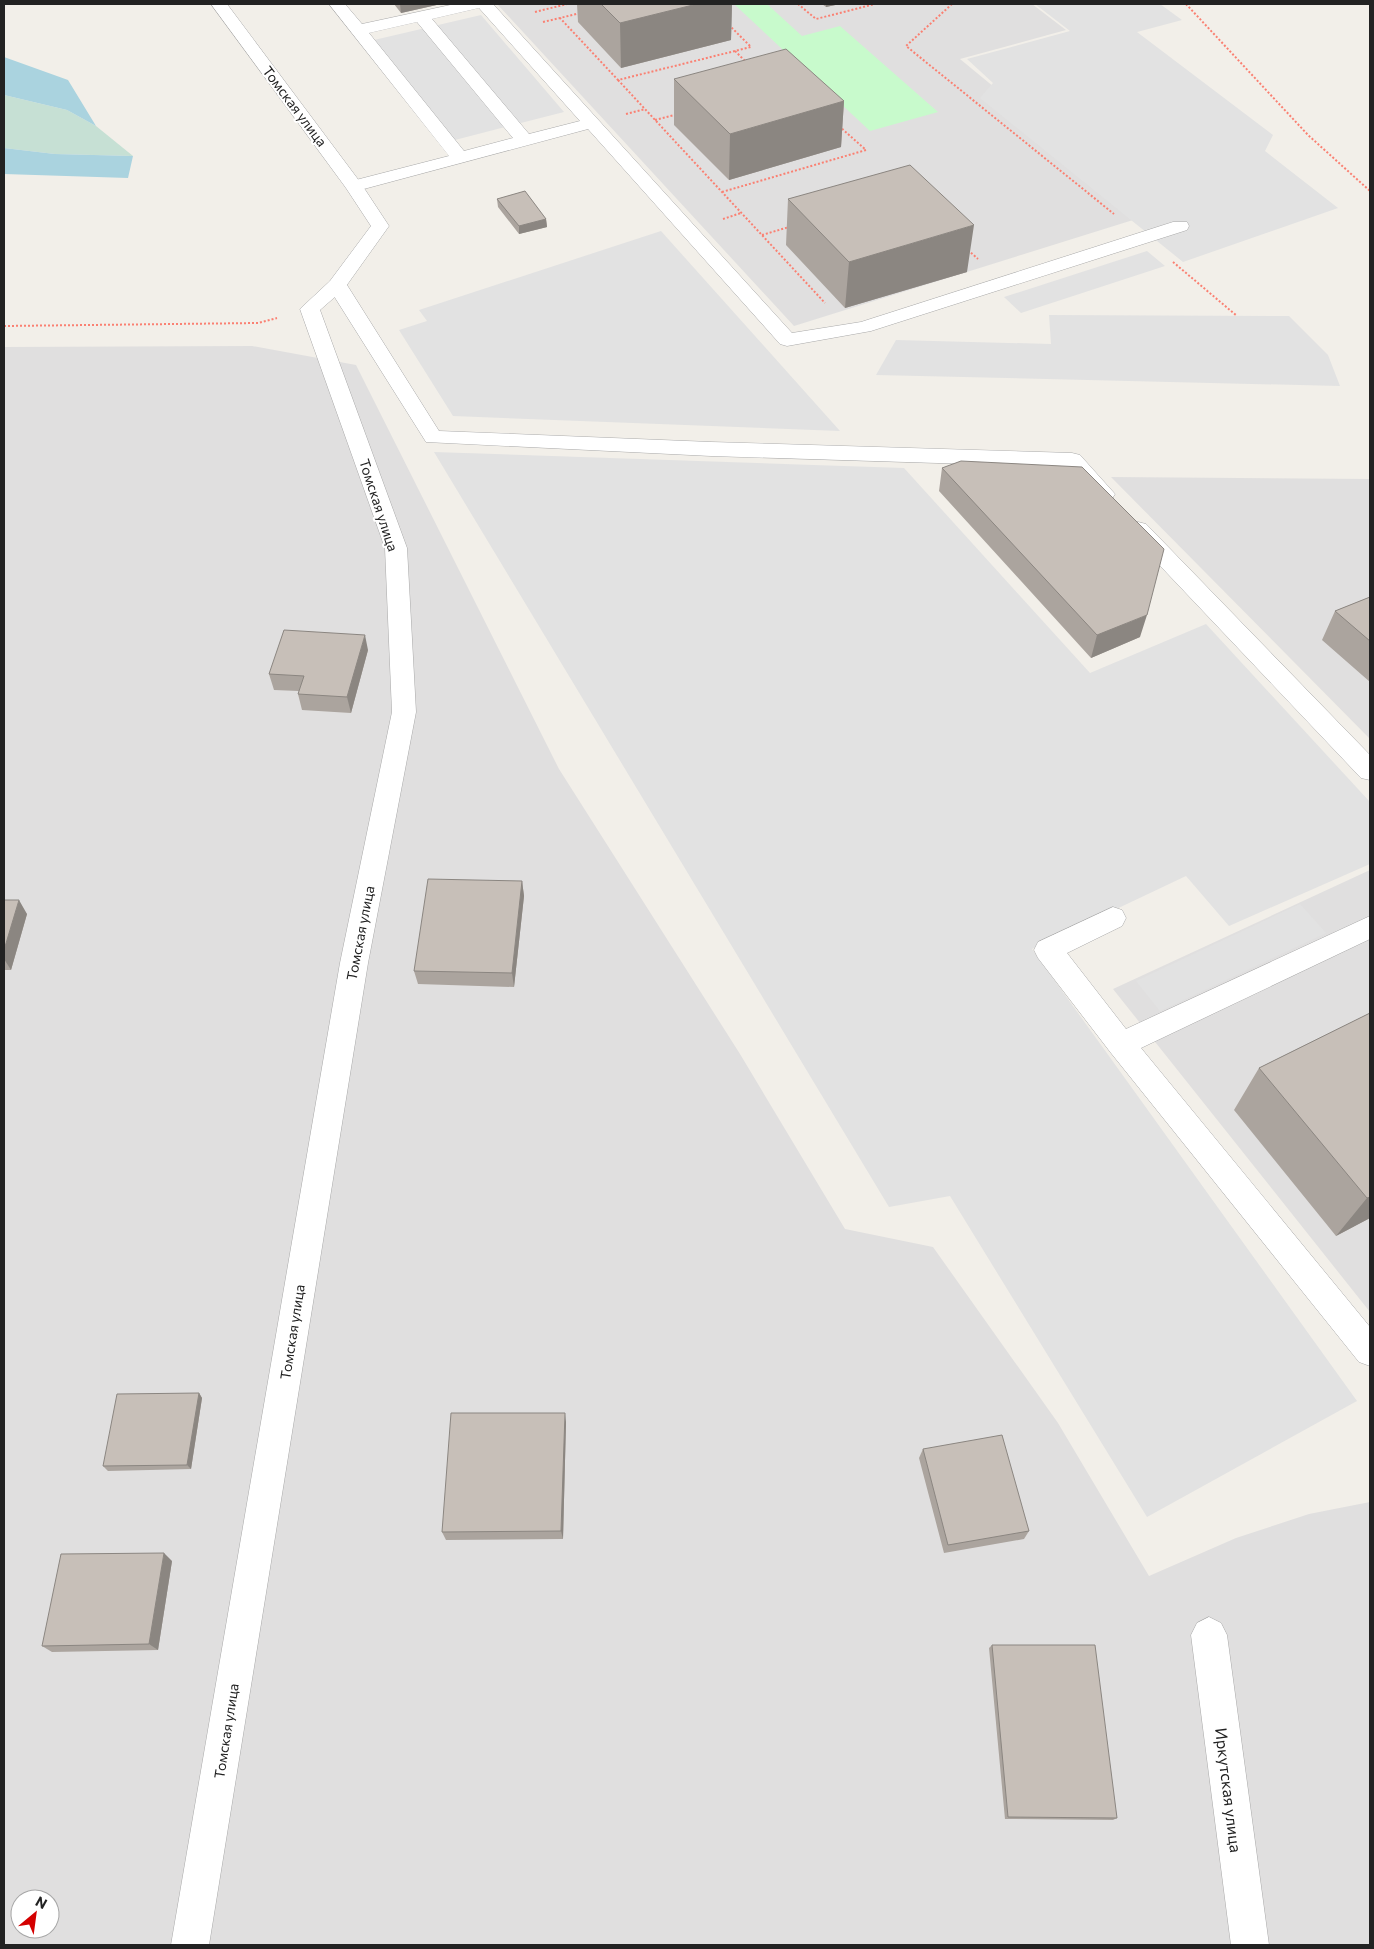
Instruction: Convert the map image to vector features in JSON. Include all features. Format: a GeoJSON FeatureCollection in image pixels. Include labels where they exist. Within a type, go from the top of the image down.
{"type":"FeatureCollection","features":[{"type":"Feature","properties":{"kind":"street","name":"Томская улица"},"geometry":{"type":"LineString","coordinates":[[190,1945],[354,963],[404,712],[396,548],[310,309],[337,285],[380,226],[354,186],[219,4]]}},
{"type":"Feature","properties":{"kind":"street"},"geometry":{"type":"LineString","coordinates":[[337,4],[458,158]]}},
{"type":"Feature","properties":{"kind":"street"},"geometry":{"type":"LineString","coordinates":[[358,30],[476,4]]}},
{"type":"Feature","properties":{"kind":"street"},"geometry":{"type":"LineString","coordinates":[[484,4],[787,340],[864,327],[1180,226]]}},
{"type":"Feature","properties":{"kind":"street"},"geometry":{"type":"LineString","coordinates":[[421,16],[524,140]]}},
{"type":"Feature","properties":{"kind":"street"},"geometry":{"type":"LineString","coordinates":[[354,186],[592,123]]}},
{"type":"Feature","properties":{"kind":"street"},"geometry":{"type":"LineString","coordinates":[[337,285],[433,437],[711,449],[1072,460],[1370,771]]}},
{"type":"Feature","properties":{"kind":"street"},"geometry":{"type":"LineString","coordinates":[[1113,918],[1048,950],[1121,1044],[1370,1351]]}},
{"type":"Feature","properties":{"kind":"street"},"geometry":{"type":"LineString","coordinates":[[1121,1044],[1370,927]]}},
{"type":"Feature","properties":{"kind":"street","name":"Иркутская улица"},"geometry":{"type":"LineString","coordinates":[[1209,1635],[1250,1945]]}},
{"type":"Feature","properties":{"kind":"path"},"geometry":{"type":"LineString","coordinates":[[798,4],[816,19],[875,4]]}},
{"type":"Feature","properties":{"kind":"path"},"geometry":{"type":"LineString","coordinates":[[952,4],[906,46],[1238,316]]}},
{"type":"Feature","properties":{"kind":"path"},"geometry":{"type":"LineString","coordinates":[[1186,4],[1308,135],[1370,191]]}},
{"type":"Feature","properties":{"kind":"path"},"geometry":{"type":"LineString","coordinates":[[588,11],[560,18],[826,305]]}},
{"type":"Feature","properties":{"kind":"path"},"geometry":{"type":"LineString","coordinates":[[618,80],[751,47],[726,22]]}},
{"type":"Feature","properties":{"kind":"path"},"geometry":{"type":"LineString","coordinates":[[735,51],[748,63]]}},
{"type":"Feature","properties":{"kind":"path"},"geometry":{"type":"LineString","coordinates":[[655,120],[683,113]]}},
{"type":"Feature","properties":{"kind":"path"},"geometry":{"type":"LineString","coordinates":[[722,192],[866,150],[836,123]]}},
{"type":"Feature","properties":{"kind":"path"},"geometry":{"type":"LineString","coordinates":[[762,235],[789,227]]}},
{"type":"Feature","properties":{"kind":"path"},"geometry":{"type":"LineString","coordinates":[[962,244],[982,264]]}},
{"type":"Feature","properties":{"kind":"path"},"geometry":{"type":"LineString","coordinates":[[4,326],[258,323],[310,309]]}},
{"type":"Feature","properties":{"kind":"shaded area"},"geometry":{"type":"Polygon","coordinates":[[[1032,4],[1066,30],[960,59],[1149,215],[794,326],[498,5],[1032,4]]]}},
{"type":"Feature","properties":{"kind":"shaded area"},"geometry":{"type":"Polygon","coordinates":[[[1035,4],[1160,4],[1182,20],[1137,32],[1273,135],[1265,151],[1338,208],[1183,262],[980,98],[993,83],[967,59],[1070,31],[1035,4]]]}},
{"type":"Feature","properties":{"kind":"shaded area"},"geometry":{"type":"Polygon","coordinates":[[[481,15],[564,112],[451,141],[374,40],[481,15]]]}},
{"type":"Feature","properties":{"kind":"shaded area"},"geometry":{"type":"Polygon","coordinates":[[[661,231],[840,431],[453,416],[399,330],[427,321],[419,310],[661,231]]]}},
{"type":"Feature","properties":{"kind":"shaded area"},"geometry":{"type":"Polygon","coordinates":[[[1147,251],[1165,266],[1021,313],[1004,297],[1147,251]]]}},
{"type":"Feature","properties":{"kind":"shaded area"},"geometry":{"type":"Polygon","coordinates":[[[1049,315],[1289,316],[1328,355],[1340,386],[876,375],[896,340],[1051,344],[1049,315]]]}},
{"type":"Feature","properties":{"kind":"shaded area"},"geometry":{"type":"Polygon","coordinates":[[[252,346],[356,365],[559,769],[740,1054],[845,1229],[933,1247],[1058,1423],[1149,1576],[1236,1538],[1309,1514],[1370,1502],[1370,1945],[4,1945],[4,347],[252,346]]]}},
{"type":"Feature","properties":{"kind":"shaded area"},"geometry":{"type":"Polygon","coordinates":[[[434,452],[904,468],[1090,673],[1206,624],[1370,802],[1370,864],[1229,926],[1186,876],[1032,949],[1357,1401],[1147,1517],[950,1196],[889,1207],[434,452]]]}},
{"type":"Feature","properties":{"kind":"shaded area"},"geometry":{"type":"Polygon","coordinates":[[[1111,477],[1370,479],[1370,739],[1111,477]]]}},
{"type":"Feature","properties":{"kind":"shaded area"},"geometry":{"type":"Polygon","coordinates":[[[1370,870],[1370,1312],[1113,989],[1370,870]]]}},
{"type":"Feature","properties":{"kind":"shaded area"},"geometry":{"type":"Polygon","coordinates":[[[1300,904],[1326,933],[1160,1011],[1136,981],[1300,904]]]}},
{"type":"Feature","properties":{"kind":"green space"},"geometry":{"type":"Polygon","coordinates":[[[734,4],[767,4],[802,36],[840,26],[938,112],[870,131],[734,4]]]}},
{"type":"Feature","properties":{"kind":"green space"},"geometry":{"type":"Polygon","coordinates":[[[4,95],[67,110],[96,126],[133,156],[55,154],[4,148],[4,95]]]}},
{"type":"Feature","properties":{"kind":"water"},"geometry":{"type":"Polygon","coordinates":[[[4,57],[68,80],[96,126],[67,110],[4,95],[4,57]]]}},
{"type":"Feature","properties":{"kind":"water"},"geometry":{"type":"Polygon","coordinates":[[[4,148],[55,154],[133,156],[128,178],[4,174],[4,148]]]}},
{"type":"Feature","properties":{"kind":"building"},"geometry":{"type":"Polygon","coordinates":[[[601,4],[697,4],[620,23],[601,4]]]}},
{"type":"Feature","properties":{"kind":"building"},"geometry":{"type":"Polygon","coordinates":[[[786,49],[844,101],[730,134],[674,79],[786,49]]]}},
{"type":"Feature","properties":{"kind":"building"},"geometry":{"type":"Polygon","coordinates":[[[910,165],[974,225],[849,262],[788,199],[910,165]]]}},
{"type":"Feature","properties":{"kind":"building"},"geometry":{"type":"Polygon","coordinates":[[[525,191],[546,219],[519,226],[497,199],[525,191]]]}},
{"type":"Feature","properties":{"kind":"building"},"geometry":{"type":"Polygon","coordinates":[[[961,461],[1082,467],[1164,549],[1147,615],[1097,635],[942,468],[961,461]]]}},
{"type":"Feature","properties":{"kind":"building"},"geometry":{"type":"Polygon","coordinates":[[[1370,597],[1370,641],[1335,611],[1370,597]]]}},
{"type":"Feature","properties":{"kind":"building"},"geometry":{"type":"Polygon","coordinates":[[[284,630],[365,635],[347,697],[298,694],[304,676],[269,674],[284,630]]]}},
{"type":"Feature","properties":{"kind":"building"},"geometry":{"type":"Polygon","coordinates":[[[428,879],[522,881],[512,973],[414,971],[428,879]]]}},
{"type":"Feature","properties":{"kind":"building"},"geometry":{"type":"Polygon","coordinates":[[[4,900],[19,900],[4,950],[4,900]]]}},
{"type":"Feature","properties":{"kind":"building"},"geometry":{"type":"Polygon","coordinates":[[[1370,1013],[1370,1197],[1367,1198],[1259,1068],[1370,1013]]]}},
{"type":"Feature","properties":{"kind":"building"},"geometry":{"type":"Polygon","coordinates":[[[199,1393],[187,1465],[103,1466],[117,1394],[199,1393]]]}},
{"type":"Feature","properties":{"kind":"building"},"geometry":{"type":"Polygon","coordinates":[[[451,1413],[565,1413],[561,1531],[442,1532],[451,1413]]]}},
{"type":"Feature","properties":{"kind":"building"},"geometry":{"type":"Polygon","coordinates":[[[1002,1435],[1029,1531],[948,1545],[923,1449],[1002,1435]]]}},
{"type":"Feature","properties":{"kind":"building"},"geometry":{"type":"Polygon","coordinates":[[[164,1553],[149,1644],[42,1646],[61,1554],[164,1553]]]}},
{"type":"Feature","properties":{"kind":"building"},"geometry":{"type":"Polygon","coordinates":[[[992,1645],[1095,1645],[1117,1818],[1008,1817],[992,1645]]]}}]}
